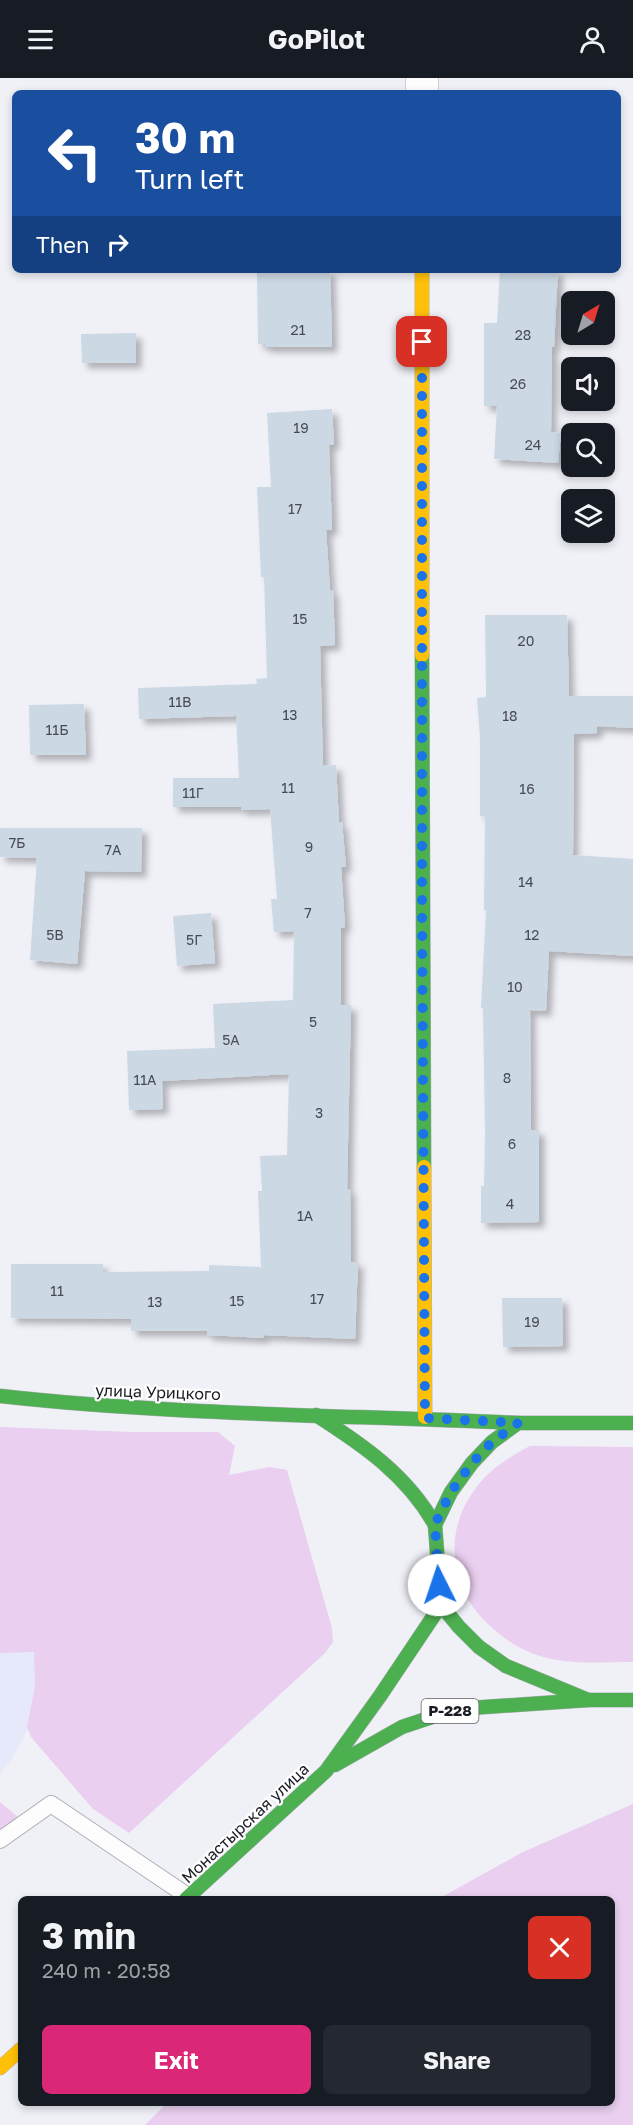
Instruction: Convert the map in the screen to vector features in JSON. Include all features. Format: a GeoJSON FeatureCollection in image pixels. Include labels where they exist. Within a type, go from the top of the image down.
{"type":"FeatureCollection","features":[{"type":"Feature","properties":{"kind":"main road"},"geometry":{"type":"LineString","coordinates":[[422,273],[425,1418]]}},
{"type":"Feature","properties":{"kind":"main road","name":"улица Урицкого"},"geometry":{"type":"LineString","coordinates":[[0,1396],[105,1407],[518,1423]]}},
{"type":"Feature","properties":{"kind":"main road"},"geometry":{"type":"LineString","coordinates":[[314,1414],[361,1443],[390,1467],[416,1495],[435,1524],[441,1605],[479,1647],[506,1666],[588,1700],[633,1700]]}},
{"type":"Feature","properties":{"kind":"main road"},"geometry":{"type":"LineString","coordinates":[[435,1524],[451,1492],[472,1463],[492,1442],[518,1423],[633,1423]]}},
{"type":"Feature","properties":{"kind":"main road"},"geometry":{"type":"LineString","coordinates":[[326,1771],[441,1605]]}},
{"type":"Feature","properties":{"kind":"main road","name":"Р-228"},"geometry":{"type":"LineString","coordinates":[[326,1771],[402,1727],[456,1709],[588,1700]]}},
{"type":"Feature","properties":{"kind":"main road","name":"Монастырская улица"},"geometry":{"type":"LineString","coordinates":[[190,1896],[326,1771]]}},
{"type":"Feature","properties":{"kind":"main road"},"geometry":{"type":"LineString","coordinates":[[0,2068],[18,2052]]}},
{"type":"Feature","properties":{"kind":"lane"},"geometry":{"type":"LineString","coordinates":[[0,1840],[51,1804],[185,1896]]}},
{"type":"Feature","properties":{"kind":"shaded area"},"geometry":{"type":"Polygon","coordinates":[[[0,1427],[132,1432],[218,1432],[235,1446],[229,1475],[269,1467],[287,1470],[332,1628],[333,1642],[325,1653],[129,1833],[93,1809],[31,1737],[27,1727],[35,1687],[34,1652],[0,1653],[0,1427]]]}},
{"type":"Feature","properties":{"kind":"shaded area"},"geometry":{"type":"Polygon","coordinates":[[[530,1446],[633,1447],[633,1662],[567,1661],[529,1652],[507,1640],[488,1624],[474,1609],[464,1592],[455,1556],[455,1537],[459,1519],[467,1501],[490,1473],[509,1458],[530,1446]]]}},
{"type":"Feature","properties":{"kind":"shaded area"},"geometry":{"type":"Polygon","coordinates":[[[0,1460],[29,1461],[37,1677],[32,1721],[11,1761],[0,1773],[0,1460]]]}},
{"type":"Feature","properties":{"kind":"shaded area"},"geometry":{"type":"Polygon","coordinates":[[[0,1802],[18,1817],[0,1840],[0,1802]]]}},
{"type":"Feature","properties":{"kind":"shaded area"},"geometry":{"type":"Polygon","coordinates":[[[633,1804],[633,2125],[145,2125],[164,2106],[615,2106],[615,1896],[443,1896],[523,1852],[633,1804]]]}},
{"type":"Feature","properties":{"kind":"building"},"geometry":{"type":"Polygon","coordinates":[[[257,273],[330,273],[332,347],[265,347],[265,344],[258,344],[257,273]]]}},
{"type":"Feature","properties":{"kind":"building"},"geometry":{"type":"Polygon","coordinates":[[[500,273],[558,273],[554,347],[552,347],[551,432],[561,433],[558,463],[494,459],[497,406],[484,406],[484,323],[497,323],[500,273]]]}},
{"type":"Feature","properties":{"kind":"building"},"geometry":{"type":"Polygon","coordinates":[[[136,333],[136,363],[82,363],[81,334],[136,333]]]}},
{"type":"Feature","properties":{"kind":"building"},"geometry":{"type":"Polygon","coordinates":[[[332,409],[334,444],[329,445],[332,530],[326,530],[330,590],[333,590],[335,645],[320,646],[323,766],[336,765],[339,823],[342,822],[346,867],[341,867],[345,927],[341,928],[341,1005],[351,1005],[347,1189],[350,1189],[351,1262],[358,1262],[355,1339],[207,1335],[207,1331],[131,1331],[131,1319],[11,1318],[11,1264],[103,1264],[103,1272],[209,1271],[209,1265],[261,1267],[258,1191],[262,1191],[260,1156],[287,1155],[289,1074],[162,1081],[163,1109],[129,1110],[127,1051],[215,1048],[213,1004],[293,1000],[294,931],[274,932],[271,899],[277,899],[270,809],[173,807],[173,778],[239,778],[236,716],[139,719],[138,688],[257,684],[256,679],[267,678],[264,577],[261,577],[257,487],[271,487],[267,413],[332,409]]]}},
{"type":"Feature","properties":{"kind":"building"},"geometry":{"type":"Polygon","coordinates":[[[485,615],[567,615],[569,696],[633,696],[633,728],[597,726],[597,733],[574,734],[573,855],[633,859],[633,956],[549,951],[546,1011],[530,1010],[531,1130],[539,1130],[539,1222],[481,1223],[485,1134],[483,1008],[481,1008],[486,910],[484,910],[485,816],[480,816],[480,737],[477,698],[486,697],[485,615]]]}},
{"type":"Feature","properties":{"kind":"building"},"geometry":{"type":"Polygon","coordinates":[[[84,704],[86,755],[30,755],[29,705],[84,704]]]}},
{"type":"Feature","properties":{"kind":"building"},"geometry":{"type":"Polygon","coordinates":[[[0,828],[142,828],[141,872],[85,871],[77,964],[30,960],[37,858],[0,857],[0,828]]]}},
{"type":"Feature","properties":{"kind":"building"},"geometry":{"type":"Polygon","coordinates":[[[211,913],[215,963],[177,966],[173,916],[211,913]]]}},
{"type":"Feature","properties":{"kind":"building"},"geometry":{"type":"Polygon","coordinates":[[[502,1298],[562,1298],[563,1346],[503,1347],[502,1298]]]}},
{"type":"Feature","properties":{"kind":"traffic: fast"},"geometry":{"type":"LineString","coordinates":[[422,655],[424,1167]]}},
{"type":"Feature","properties":{"kind":"traffic: fast"},"geometry":{"type":"LineString","coordinates":[[0,1396],[194,1411],[518,1423]]}},
{"type":"Feature","properties":{"kind":"traffic: fast"},"geometry":{"type":"LineString","coordinates":[[316,1415],[383,1463],[411,1491],[435,1525]]}},
{"type":"Feature","properties":{"kind":"traffic: fast"},"geometry":{"type":"LineString","coordinates":[[588,1700],[506,1666],[479,1647],[459,1627],[441,1605],[435,1525],[451,1492],[472,1463],[492,1442],[518,1423],[633,1423]]}},
{"type":"Feature","properties":{"kind":"traffic: fast"},"geometry":{"type":"LineString","coordinates":[[189,1896],[326,1771],[441,1605]]}},
{"type":"Feature","properties":{"kind":"traffic: fast"},"geometry":{"type":"LineString","coordinates":[[335,1765],[402,1727],[456,1709],[588,1700],[633,1700]]}},
{"type":"Feature","properties":{"kind":"traffic: slow"},"geometry":{"type":"LineString","coordinates":[[422,273],[422,655]]}},
{"type":"Feature","properties":{"kind":"traffic: slow"},"geometry":{"type":"LineString","coordinates":[[424,1167],[425,1417]]}},
{"type":"Feature","properties":{"kind":"traffic: slow"},"geometry":{"type":"LineString","coordinates":[[0,2068],[18,2052]]}},
{"type":"Feature","properties":{"kind":"route"},"geometry":{"type":"LineString","coordinates":[[422,342],[425,1418],[518,1423],[492,1442],[472,1463],[451,1492],[435,1524],[439,1585]]}}]}
